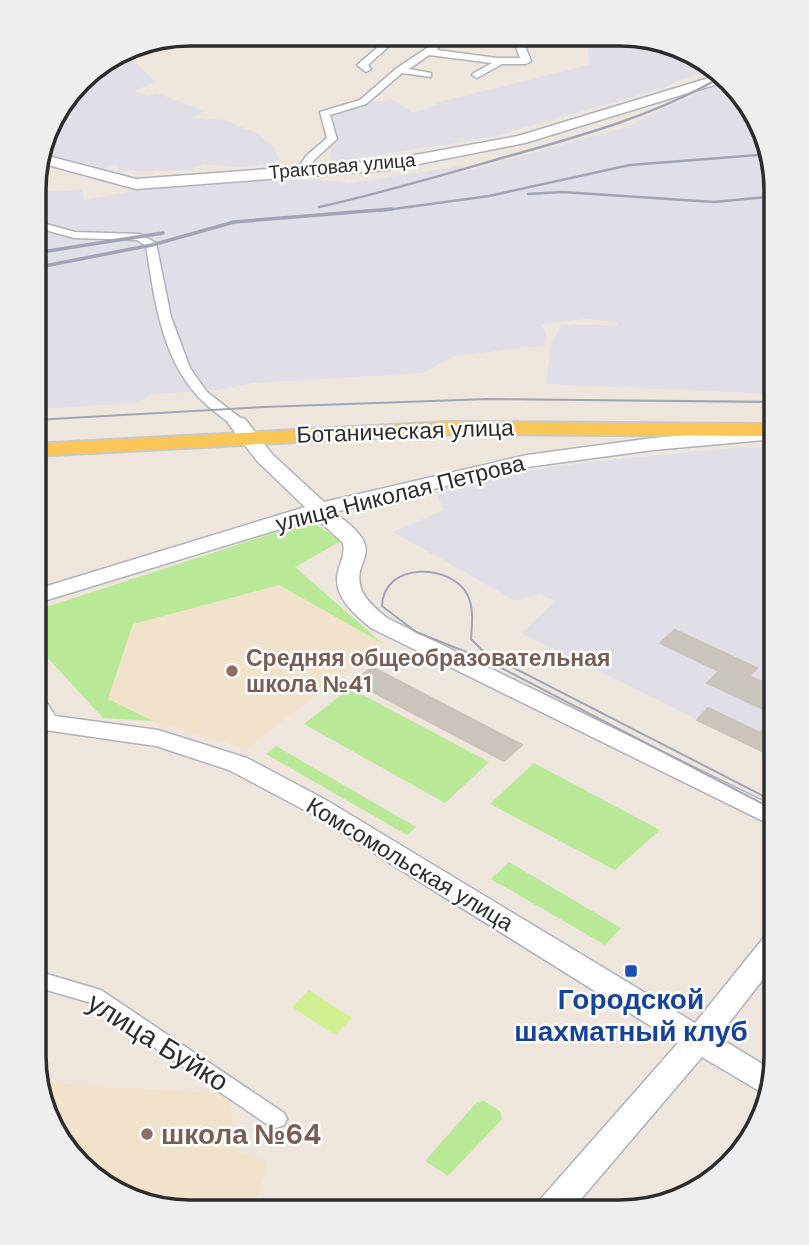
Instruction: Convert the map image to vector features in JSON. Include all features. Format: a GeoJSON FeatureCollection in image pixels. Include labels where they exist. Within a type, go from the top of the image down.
{"type":"FeatureCollection","features":[{"type":"Feature","properties":{"kind":"main road","name":"Трактовая улица"},"geometry":{"type":"LineString","coordinates":[[49,161],[136,184],[388,165],[516,141],[714,81]]}},
{"type":"Feature","properties":{"kind":"main road","name":"Ботаническая улица"},"geometry":{"type":"LineString","coordinates":[[46,435],[764,425]]}},
{"type":"Feature","properties":{"kind":"main road","name":"улица Николая Петрова"},"geometry":{"type":"LineString","coordinates":[[46,593],[319,510],[527,461],[764,426]]}},
{"type":"Feature","properties":{"kind":"main road","name":"Ботаническая улица"},"geometry":{"type":"LineString","coordinates":[[46,449],[242,430]]}},
{"type":"Feature","properties":{"kind":"main road"},"geometry":{"type":"LineString","coordinates":[[242,430],[355,545],[348,579],[350,592],[359,606],[379,623],[763,812]]}},
{"type":"Feature","properties":{"kind":"main road","name":"Комсомольская улица"},"geometry":{"type":"LineString","coordinates":[[46,720],[158,738],[197,748],[238,764],[317,806],[761,1079]]}},
{"type":"Feature","properties":{"kind":"main road"},"geometry":{"type":"LineString","coordinates":[[559,1200],[698,1041],[763,959]]}},
{"type":"Feature","properties":{"kind":"street"},"geometry":{"type":"LineString","coordinates":[[366,69],[362,65],[383,48],[381,46]]}},
{"type":"Feature","properties":{"kind":"street"},"geometry":{"type":"LineString","coordinates":[[302,170],[310,158],[332,139],[324,114],[363,102],[400,70],[437,46]]}},
{"type":"Feature","properties":{"kind":"street"},"geometry":{"type":"LineString","coordinates":[[428,52],[498,61],[526,61],[521,46]]}},
{"type":"Feature","properties":{"kind":"street"},"geometry":{"type":"LineString","coordinates":[[477,75],[498,61]]}},
{"type":"Feature","properties":{"kind":"street"},"geometry":{"type":"LineString","coordinates":[[400,70],[428,75]]}},
{"type":"Feature","properties":{"kind":"street"},"geometry":{"type":"LineString","coordinates":[[46,227],[74,235],[139,237],[152,245],[166,328],[179,360],[195,386],[242,430]]}},
{"type":"Feature","properties":{"kind":"street","name":"улица Буйко"},"geometry":{"type":"LineString","coordinates":[[46,982],[94,996],[276,1119]]}},
{"type":"Feature","properties":{"kind":"shaded area"},"geometry":{"type":"Polygon","coordinates":[[[588,46],[639,47],[675,56],[704,73],[679,80],[664,88],[495,136],[330,163],[335,110],[391,99],[413,113],[438,105],[435,103],[589,65],[588,46]]]}},
{"type":"Feature","properties":{"kind":"shaded area"},"geometry":{"type":"Polygon","coordinates":[[[131,58],[155,82],[134,91],[149,96],[157,93],[205,111],[191,118],[225,120],[258,134],[275,148],[279,159],[273,164],[239,167],[203,164],[191,170],[117,171],[119,167],[114,165],[103,168],[49,156],[50,152],[65,117],[81,94],[102,75],[131,58]]]}},
{"type":"Feature","properties":{"kind":"shaded area"},"geometry":{"type":"Polygon","coordinates":[[[717,84],[744,117],[759,152],[764,189],[764,393],[546,384],[551,344],[561,325],[617,325],[617,322],[585,319],[541,324],[546,333],[545,345],[455,356],[422,373],[253,383],[217,390],[152,394],[137,403],[46,408],[46,192],[82,190],[84,200],[165,185],[239,178],[341,181],[347,184],[461,166],[466,171],[623,128],[717,84]]]}},
{"type":"Feature","properties":{"kind":"shaded area"},"geometry":{"type":"Polygon","coordinates":[[[764,447],[763,752],[521,633],[556,601],[540,595],[514,600],[393,532],[444,510],[435,490],[476,478],[589,462],[764,447]]]}},
{"type":"Feature","properties":{"kind":"shaded area","name":"Средняя общеобразовательная школа №41"},"geometry":{"type":"Polygon","coordinates":[[[279,585],[382,643],[247,749],[153,721],[108,699],[133,624],[279,585]]]}},
{"type":"Feature","properties":{"kind":"shaded area","name":"школа №64"},"geometry":{"type":"Polygon","coordinates":[[[48,1083],[229,1094],[237,1152],[268,1161],[258,1200],[189,1200],[152,1195],[134,1189],[102,1170],[75,1143],[56,1111],[48,1083]]]}},
{"type":"Feature","properties":{"kind":"green space"},"geometry":{"type":"Polygon","coordinates":[[[311,521],[341,541],[295,567],[382,643],[279,585],[133,624],[108,699],[153,721],[103,718],[46,656],[46,607],[311,521]]]}},
{"type":"Feature","properties":{"kind":"green space"},"geometry":{"type":"Polygon","coordinates":[[[350,688],[489,762],[445,803],[304,724],[350,688]]]}},
{"type":"Feature","properties":{"kind":"green space"},"geometry":{"type":"Polygon","coordinates":[[[276,746],[416,827],[407,835],[266,754],[276,746]]]}},
{"type":"Feature","properties":{"kind":"green space"},"geometry":{"type":"Polygon","coordinates":[[[534,763],[660,830],[615,870],[490,804],[534,763]]]}},
{"type":"Feature","properties":{"kind":"green space"},"geometry":{"type":"Polygon","coordinates":[[[509,862],[621,928],[605,945],[491,879],[509,862]]]}},
{"type":"Feature","properties":{"kind":"green space"},"geometry":{"type":"Polygon","coordinates":[[[309,990],[352,1018],[335,1035],[292,1007],[309,990]]]}},
{"type":"Feature","properties":{"kind":"green space"},"geometry":{"type":"Polygon","coordinates":[[[484,1101],[500,1111],[502,1119],[448,1176],[425,1161],[477,1102],[484,1101]]]}},
{"type":"Feature","properties":{"kind":"building"},"geometry":{"type":"Polygon","coordinates":[[[675,630],[757,668],[749,676],[763,682],[763,709],[707,683],[719,671],[660,643],[675,630]]]}},
{"type":"Feature","properties":{"kind":"building"},"geometry":{"type":"Polygon","coordinates":[[[372,667],[522,745],[504,761],[354,682],[372,667]]]}},
{"type":"Feature","properties":{"kind":"building"},"geometry":{"type":"Polygon","coordinates":[[[708,708],[760,733],[763,729],[763,752],[697,720],[708,708]]]}},
{"type":"Feature","properties":{"kind":"tram line"},"geometry":{"type":"LineString","coordinates":[[46,419],[264,407],[488,399],[764,402]]}},
{"type":"Feature","properties":{"kind":"tram line"},"geometry":{"type":"LineString","coordinates":[[763,796],[485,653],[471,639],[472,612],[468,596],[460,585],[448,577],[434,573],[406,574],[394,581],[385,591],[382,606],[416,632],[484,659],[763,804]]}},
{"type":"Feature","properties":{"kind":"railway"},"geometry":{"type":"LineString","coordinates":[[319,207],[367,196],[592,132],[646,113],[714,81]]}},
{"type":"Feature","properties":{"kind":"railway"},"geometry":{"type":"LineString","coordinates":[[379,211],[489,196],[630,165],[760,155]]}},
{"type":"Feature","properties":{"kind":"railway"},"geometry":{"type":"LineString","coordinates":[[528,194],[562,192],[714,202],[764,197]]}},
{"type":"Feature","properties":{"kind":"railway"},"geometry":{"type":"LineString","coordinates":[[46,266],[152,245],[234,222],[392,209]]}},
{"type":"Feature","properties":{"kind":"railway"},"geometry":{"type":"LineString","coordinates":[[46,251],[163,233]]}},
{"type":"Feature","properties":{"kind":"place","name":"Средняя общеобразовательная школа №41"},"geometry":{"type":"Point","coordinates":[232,671]}},
{"type":"Feature","properties":{"kind":"place","name":"Городской шахматный клуб"},"geometry":{"type":"Point","coordinates":[631,971]}},
{"type":"Feature","properties":{"kind":"place","name":"школа №64"},"geometry":{"type":"Point","coordinates":[147,1134]}}]}
